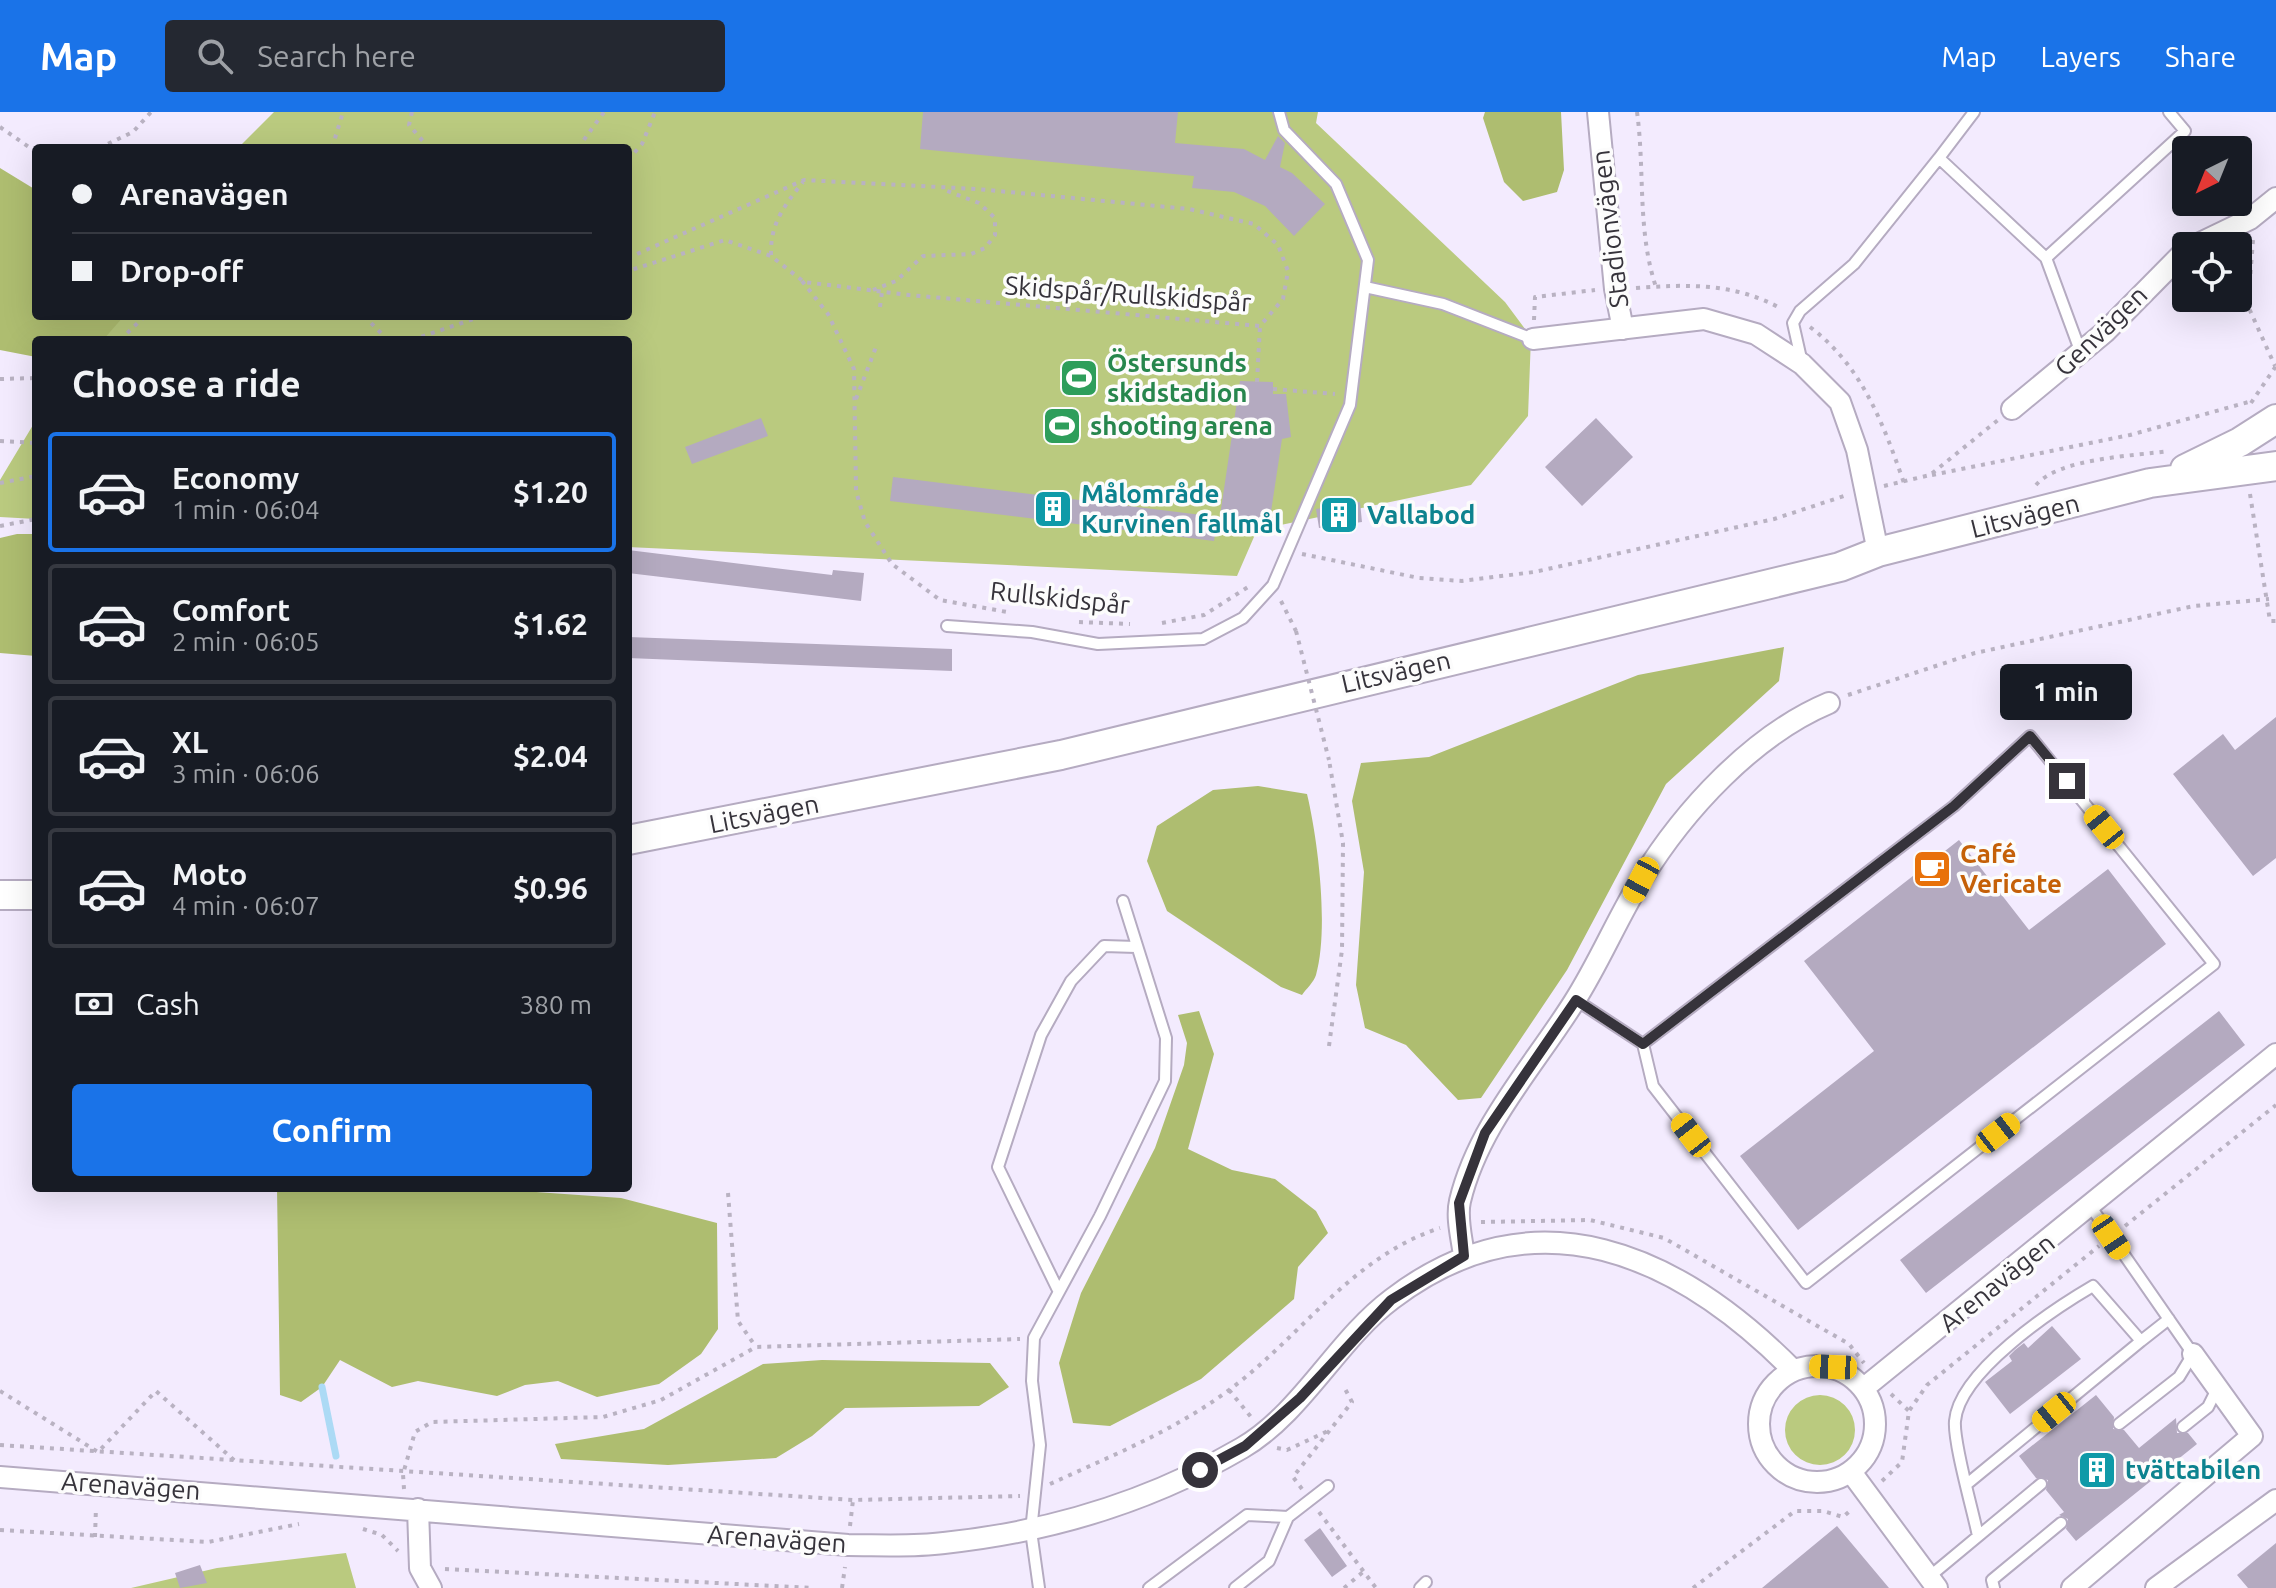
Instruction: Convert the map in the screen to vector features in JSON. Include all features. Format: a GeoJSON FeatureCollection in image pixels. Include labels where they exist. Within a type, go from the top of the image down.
{"type":"FeatureCollection","features":[{"type":"Feature","properties":{"kind":"main road","name":"Litsvägen"},"geometry":{"type":"LineString","coordinates":[[2159,482],[2240,442],[2276,419]]}},
{"type":"Feature","properties":{"kind":"main road","name":"Litsvägen"},"geometry":{"type":"LineString","coordinates":[[632,839],[1061,755],[1840,567],[1878,552],[2159,482],[2276,466]]}},
{"type":"Feature","properties":{"kind":"main road"},"geometry":{"type":"LineString","coordinates":[[0,895],[32,895]]}},
{"type":"Feature","properties":{"kind":"street","name":"Stadionvägen"},"geometry":{"type":"LineString","coordinates":[[1598,112],[1615,289],[1623,329],[1704,319],[1756,334],[1802,364],[1840,402],[1866,489],[1878,552]]}},
{"type":"Feature","properties":{"kind":"street"},"geometry":{"type":"LineString","coordinates":[[2223,232],[2250,219],[2276,198]]}},
{"type":"Feature","properties":{"kind":"street","name":"Genvägen"},"geometry":{"type":"LineString","coordinates":[[2012,409],[2081,353],[2172,264]]}},
{"type":"Feature","properties":{"kind":"street"},"geometry":{"type":"LineString","coordinates":[[1533,339],[1623,329]]}},
{"type":"Feature","properties":{"kind":"street"},"geometry":{"type":"LineString","coordinates":[[1464,1256],[1459,1203],[1485,1133],[1576,1000],[1641,880],[1720,780],[1756,745],[1802,714],[1829,703]]}},
{"type":"Feature","properties":{"kind":"street","name":"Arenavägen"},"geometry":{"type":"LineString","coordinates":[[1871,1385],[2276,1054]]}},
{"type":"Feature","properties":{"kind":"street","name":"Arenavägen"},"geometry":{"type":"LineString","coordinates":[[0,1477],[848,1545],[941,1544],[1031,1531],[1148,1495],[1245,1446],[1300,1398],[1391,1300],[1464,1256],[1519,1244],[1581,1244],[1640,1259],[1713,1301],[1793,1370]]}},
{"type":"Feature","properties":{"kind":"street"},"geometry":{"type":"LineString","coordinates":[[2072,1588],[2252,1436],[2193,1354]]}},
{"type":"Feature","properties":{"kind":"street"},"geometry":{"type":"LineString","coordinates":[[1807,1366],[1833,1367],[1871,1385],[1874,1440],[1865,1458],[1851,1472],[1831,1481],[1814,1483],[1793,1478],[1773,1462],[1761,1441],[1758,1421],[1763,1401],[1776,1382],[1793,1370],[1807,1366]]}},
{"type":"Feature","properties":{"kind":"street"},"geometry":{"type":"LineString","coordinates":[[1851,1472],[1933,1582]]}},
{"type":"Feature","properties":{"kind":"street"},"geometry":{"type":"LineString","coordinates":[[2156,1588],[2276,1500]]}},
{"type":"Feature","properties":{"kind":"street"},"geometry":{"type":"LineString","coordinates":[[418,1509],[420,1568],[431,1588]]}},
{"type":"Feature","properties":{"kind":"lane"},"geometry":{"type":"LineString","coordinates":[[947,626],[1032,632],[1098,644],[1203,639],[1243,618],[1273,585],[1350,405],[1368,260],[1336,184],[1284,130],[1279,112]]}},
{"type":"Feature","properties":{"kind":"lane"},"geometry":{"type":"LineString","coordinates":[[1802,364],[1793,323],[1800,311],[1854,264],[1974,112]]}},
{"type":"Feature","properties":{"kind":"lane"},"geometry":{"type":"LineString","coordinates":[[2046,258],[2185,131],[2169,112]]}},
{"type":"Feature","properties":{"kind":"lane"},"geometry":{"type":"LineString","coordinates":[[1939,158],[2046,258],[2081,353]]}},
{"type":"Feature","properties":{"kind":"lane"},"geometry":{"type":"LineString","coordinates":[[1365,287],[1443,304],[1533,339]]}},
{"type":"Feature","properties":{"kind":"lane"},"geometry":{"type":"LineString","coordinates":[[1576,1000],[1643,1044],[1653,1086],[1806,1283],[2214,964],[2030,736],[1954,806],[1643,1044]]}},
{"type":"Feature","properties":{"kind":"lane"},"geometry":{"type":"LineString","coordinates":[[1039,1588],[1031,1531],[1040,1445],[1032,1381],[1034,1338],[1100,1216],[1165,1081],[1166,1038],[1123,901]]}},
{"type":"Feature","properties":{"kind":"lane"},"geometry":{"type":"LineString","coordinates":[[1058,1290],[998,1167],[1041,1035],[1071,981],[1104,946],[1136,947]]}},
{"type":"Feature","properties":{"kind":"lane"},"geometry":{"type":"LineString","coordinates":[[2091,1207],[2193,1354],[2179,1377],[2119,1424]]}},
{"type":"Feature","properties":{"kind":"lane"},"geometry":{"type":"LineString","coordinates":[[1978,1536],[1955,1422],[1963,1394],[1981,1371],[2067,1301],[2093,1286],[2141,1341]]}},
{"type":"Feature","properties":{"kind":"lane"},"geometry":{"type":"LineString","coordinates":[[1967,1484],[2169,1319]]}},
{"type":"Feature","properties":{"kind":"lane"},"geometry":{"type":"LineString","coordinates":[[2183,1427],[2208,1407],[2217,1389]]}},
{"type":"Feature","properties":{"kind":"lane"},"geometry":{"type":"LineString","coordinates":[[1933,1582],[1978,1536],[2041,1484]]}},
{"type":"Feature","properties":{"kind":"lane"},"geometry":{"type":"LineString","coordinates":[[1235,1588],[1269,1561],[1288,1517],[1328,1486]]}},
{"type":"Feature","properties":{"kind":"lane"},"geometry":{"type":"LineString","coordinates":[[1149,1588],[1247,1515],[1288,1517]]}},
{"type":"Feature","properties":{"kind":"lane"},"geometry":{"type":"LineString","coordinates":[[1994,1588],[1992,1580],[2061,1523]]}},
{"type":"Feature","properties":{"kind":"path"},"geometry":{"type":"LineString","coordinates":[[108,144],[133,132],[151,112]]}},
{"type":"Feature","properties":{"kind":"path"},"geometry":{"type":"LineString","coordinates":[[333,144],[343,112]]}},
{"type":"Feature","properties":{"kind":"path"},"geometry":{"type":"LineString","coordinates":[[412,112],[409,125],[426,144]]}},
{"type":"Feature","properties":{"kind":"path"},"geometry":{"type":"LineString","coordinates":[[581,144],[604,112]]}},
{"type":"Feature","properties":{"kind":"path"},"geometry":{"type":"LineString","coordinates":[[632,155],[642,144],[655,112]]}},
{"type":"Feature","properties":{"kind":"path"},"geometry":{"type":"LineString","coordinates":[[1637,112],[1642,147],[1645,256],[1656,287]]}},
{"type":"Feature","properties":{"kind":"path"},"geometry":{"type":"LineString","coordinates":[[0,127],[32,149]]}},
{"type":"Feature","properties":{"kind":"path"},"geometry":{"type":"LineString","coordinates":[[771,256],[770,233],[783,208],[804,180]]}},
{"type":"Feature","properties":{"kind":"path","name":"Skidspår/Rullskidspår"},"geometry":{"type":"LineString","coordinates":[[632,256],[804,180],[937,187],[1189,209],[1254,224],[1278,245],[1288,271],[1283,299],[1260,326],[871,291],[800,280]]}},
{"type":"Feature","properties":{"kind":"path"},"geometry":{"type":"LineString","coordinates":[[871,291],[896,281],[923,256],[971,254],[985,248],[995,235],[995,218],[979,203],[937,187]]}},
{"type":"Feature","properties":{"kind":"path"},"geometry":{"type":"LineString","coordinates":[[2250,219],[2254,248],[2248,306],[2275,366]]}},
{"type":"Feature","properties":{"kind":"path"},"geometry":{"type":"LineString","coordinates":[[632,270],[725,240],[771,256],[800,280]]}},
{"type":"Feature","properties":{"kind":"path","name":"Rullskidspår"},"geometry":{"type":"LineString","coordinates":[[800,280],[828,314],[854,369],[856,491],[865,522],[892,564],[940,600],[1013,613]]}},
{"type":"Feature","properties":{"kind":"path"},"geometry":{"type":"LineString","coordinates":[[880,307],[882,292]]}},
{"type":"Feature","properties":{"kind":"path"},"geometry":{"type":"LineString","coordinates":[[124,336],[141,320]]}},
{"type":"Feature","properties":{"kind":"path"},"geometry":{"type":"LineString","coordinates":[[368,320],[384,336]]}},
{"type":"Feature","properties":{"kind":"path"},"geometry":{"type":"LineString","coordinates":[[424,336],[470,320]]}},
{"type":"Feature","properties":{"kind":"path"},"geometry":{"type":"LineString","coordinates":[[1257,382],[1260,326]]}},
{"type":"Feature","properties":{"kind":"path"},"geometry":{"type":"LineString","coordinates":[[855,401],[876,347]]}},
{"type":"Feature","properties":{"kind":"path"},"geometry":{"type":"LineString","coordinates":[[0,379],[32,378]]}},
{"type":"Feature","properties":{"kind":"path"},"geometry":{"type":"LineString","coordinates":[[1273,389],[1335,394]]}},
{"type":"Feature","properties":{"kind":"path"},"geometry":{"type":"LineString","coordinates":[[1287,551],[1419,578],[1462,581],[1534,572],[1774,519],[1866,489],[2130,435],[2252,401]]}},
{"type":"Feature","properties":{"kind":"path"},"geometry":{"type":"LineString","coordinates":[[1930,475],[2012,409]]}},
{"type":"Feature","properties":{"kind":"path"},"geometry":{"type":"LineString","coordinates":[[0,441],[32,443]]}},
{"type":"Feature","properties":{"kind":"path"},"geometry":{"type":"LineString","coordinates":[[0,483],[32,477]]}},
{"type":"Feature","properties":{"kind":"path"},"geometry":{"type":"LineString","coordinates":[[0,526],[32,520]]}},
{"type":"Feature","properties":{"kind":"path","name":"Rullskidspår"},"geometry":{"type":"LineString","coordinates":[[1149,625],[1204,615],[1254,583]]}},
{"type":"Feature","properties":{"kind":"path"},"geometry":{"type":"LineString","coordinates":[[1829,703],[1975,653],[2194,606],[2269,599]]}},
{"type":"Feature","properties":{"kind":"path","name":"Rullskidspår"},"geometry":{"type":"LineString","coordinates":[[1073,622],[1134,625]]}},
{"type":"Feature","properties":{"kind":"path"},"geometry":{"type":"LineString","coordinates":[[1296,631],[1329,760],[1343,843],[1342,950],[1329,1046]]}},
{"type":"Feature","properties":{"kind":"path"},"geometry":{"type":"LineString","coordinates":[[728,1193],[738,1321],[756,1347]]}},
{"type":"Feature","properties":{"kind":"path"},"geometry":{"type":"LineString","coordinates":[[0,1445],[403,1474],[853,1500],[1023,1496],[1169,1429],[1229,1390],[1349,1278],[1420,1235],[1460,1224],[1512,1219],[1590,1220],[1664,1238],[1849,1344],[1871,1385],[1909,1411]]}},
{"type":"Feature","properties":{"kind":"path"},"geometry":{"type":"LineString","coordinates":[[403,1474],[415,1432],[432,1422],[603,1417],[661,1400],[756,1347],[1034,1338]]}},
{"type":"Feature","properties":{"kind":"path"},"geometry":{"type":"LineString","coordinates":[[1343,1385],[1352,1402],[1293,1477],[1376,1588]]}},
{"type":"Feature","properties":{"kind":"path"},"geometry":{"type":"LineString","coordinates":[[0,1391],[98,1452]]}},
{"type":"Feature","properties":{"kind":"path"},"geometry":{"type":"LineString","coordinates":[[98,1452],[156,1391],[235,1461]]}},
{"type":"Feature","properties":{"kind":"path"},"geometry":{"type":"LineString","coordinates":[[1344,1588],[1363,1572]]}},
{"type":"Feature","properties":{"kind":"green space","name":"Östersunds skidstadion"},"geometry":{"type":"Polygon","coordinates":[[[274,112],[1318,112],[1316,123],[1505,302],[1531,337],[1528,416],[1471,485],[1257,530],[1237,576],[632,547],[632,336],[88,336],[98,320],[632,320],[632,144],[242,144],[274,112]]]}},
{"type":"Feature","properties":{"kind":"green space"},"geometry":{"type":"Polygon","coordinates":[[[1485,112],[1561,112],[1564,170],[1557,192],[1523,201],[1504,182],[1483,118],[1485,112]]]}},
{"type":"Feature","properties":{"kind":"green space"},"geometry":{"type":"Polygon","coordinates":[[[0,168],[32,188],[32,320],[120,320],[106,336],[32,336],[32,356],[0,350],[0,168]]]}},
{"type":"Feature","properties":{"kind":"green space"},"geometry":{"type":"Polygon","coordinates":[[[32,427],[32,519],[0,517],[0,480],[32,427]]]}},
{"type":"Feature","properties":{"kind":"green space"},"geometry":{"type":"Polygon","coordinates":[[[32,534],[32,656],[0,653],[0,538],[32,534]]]}},
{"type":"Feature","properties":{"kind":"green space"},"geometry":{"type":"Polygon","coordinates":[[[1784,647],[1779,681],[1666,784],[1567,970],[1481,1098],[1458,1100],[1406,1045],[1365,1028],[1356,985],[1364,872],[1352,801],[1361,763],[1429,757],[1638,675],[1784,647]]]}},
{"type":"Feature","properties":{"kind":"green space"},"geometry":{"type":"Polygon","coordinates":[[[1258,786],[1307,794],[1311,813],[1318,859],[1322,934],[1316,975],[1302,995],[1281,987],[1167,911],[1147,861],[1157,826],[1213,790],[1258,786]]]}},
{"type":"Feature","properties":{"kind":"green space"},"geometry":{"type":"Polygon","coordinates":[[[1199,1011],[1214,1054],[1188,1149],[1232,1170],[1275,1179],[1316,1211],[1328,1233],[1298,1267],[1294,1299],[1201,1379],[1110,1426],[1073,1423],[1059,1363],[1081,1293],[1155,1148],[1184,1065],[1187,1043],[1178,1015],[1199,1011]]]}},
{"type":"Feature","properties":{"kind":"green space"},"geometry":{"type":"Polygon","coordinates":[[[277,1192],[535,1192],[621,1198],[717,1223],[718,1329],[701,1354],[659,1384],[597,1397],[558,1381],[525,1385],[497,1396],[418,1381],[392,1387],[340,1360],[322,1387],[301,1402],[280,1395],[277,1192]]]}},
{"type":"Feature","properties":{"kind":"green space"},"geometry":{"type":"Polygon","coordinates":[[[822,1360],[990,1363],[1009,1387],[979,1406],[845,1408],[812,1436],[776,1458],[668,1465],[561,1459],[555,1444],[644,1429],[763,1364],[822,1360]]]}},
{"type":"Feature","properties":{"kind":"green space"},"geometry":{"type":"Polygon","coordinates":[[[1820,1395],[1845,1405],[1855,1430],[1845,1455],[1820,1465],[1795,1455],[1785,1430],[1795,1405],[1820,1395]]]}},
{"type":"Feature","properties":{"kind":"green space"},"geometry":{"type":"Polygon","coordinates":[[[346,1553],[356,1588],[131,1588],[217,1568],[346,1553]]]}},
{"type":"Feature","properties":{"kind":"building"},"geometry":{"type":"Polygon","coordinates":[[[923,112],[1178,112],[1175,143],[1244,149],[1265,160],[1278,136],[1285,143],[1280,167],[1292,173],[1325,204],[1294,236],[1265,206],[1234,192],[1192,188],[1194,176],[920,149],[923,112]]]}},
{"type":"Feature","properties":{"kind":"building"},"geometry":{"type":"Polygon","coordinates":[[[1240,381],[1273,382],[1273,394],[1286,394],[1291,437],[1282,439],[1269,525],[1220,516],[1240,381]]]}},
{"type":"Feature","properties":{"kind":"building"},"geometry":{"type":"Polygon","coordinates":[[[761,418],[768,436],[692,464],[685,447],[761,418]]]}},
{"type":"Feature","properties":{"kind":"building"},"geometry":{"type":"Polygon","coordinates":[[[1596,418],[1633,457],[1582,506],[1545,467],[1596,418]]]}},
{"type":"Feature","properties":{"kind":"building","name":"Målområde Kurvinen fallmål"},"geometry":{"type":"Polygon","coordinates":[[[893,477],[1218,517],[1214,541],[890,501],[893,477]]]}},
{"type":"Feature","properties":{"kind":"building","name":"Vallabod"},"geometry":{"type":"Polygon","coordinates":[[[1360,502],[1362,522],[1319,528],[1316,509],[1360,502]]]}},
{"type":"Feature","properties":{"kind":"building"},"geometry":{"type":"Polygon","coordinates":[[[632,550],[832,575],[833,570],[864,573],[861,601],[632,573],[632,550]]]}},
{"type":"Feature","properties":{"kind":"building"},"geometry":{"type":"Polygon","coordinates":[[[632,637],[952,649],[952,671],[632,658],[632,637]]]}},
{"type":"Feature","properties":{"kind":"building"},"geometry":{"type":"Polygon","coordinates":[[[2276,717],[2276,858],[2253,876],[2173,774],[2223,734],[2235,750],[2276,717]]]}},
{"type":"Feature","properties":{"kind":"building"},"geometry":{"type":"Polygon","coordinates":[[[1959,840],[2029,930],[2108,869],[2166,944],[1798,1230],[1740,1156],[1874,1051],[1804,961],[1959,840]]]}},
{"type":"Feature","properties":{"kind":"building"},"geometry":{"type":"Polygon","coordinates":[[[2219,1011],[2245,1045],[1926,1293],[1900,1260],[2219,1011]]]}},
{"type":"Feature","properties":{"kind":"building"},"geometry":{"type":"Polygon","coordinates":[[[2052,1326],[2081,1359],[2010,1414],[1985,1382],[2012,1361],[2009,1356],[2015,1350],[2024,1343],[2028,1348],[2052,1326]]]}},
{"type":"Feature","properties":{"kind":"building","name":"tvättabilen"},"geometry":{"type":"Polygon","coordinates":[[[2096,1395],[2114,1417],[2113,1429],[2124,1430],[2139,1448],[2176,1418],[2177,1433],[2188,1433],[2197,1444],[2076,1541],[2066,1529],[2068,1519],[2059,1515],[2064,1512],[2046,1490],[2048,1480],[2036,1478],[2019,1456],[2096,1395]]]}},
{"type":"Feature","properties":{"kind":"building"},"geometry":{"type":"Polygon","coordinates":[[[1837,1526],[1889,1588],[1762,1588],[1837,1526]]]}},
{"type":"Feature","properties":{"kind":"building"},"geometry":{"type":"Polygon","coordinates":[[[1320,1528],[1347,1566],[1332,1577],[1304,1540],[1320,1528]]]}},
{"type":"Feature","properties":{"kind":"building"},"geometry":{"type":"Polygon","coordinates":[[[2276,1543],[2276,1588],[2248,1588],[2237,1575],[2276,1543]]]}},
{"type":"Feature","properties":{"kind":"building"},"geometry":{"type":"Polygon","coordinates":[[[200,1565],[207,1583],[180,1588],[175,1573],[200,1565]]]}},
{"type":"Feature","properties":{"kind":"waterway"},"geometry":{"type":"LineString","coordinates":[[322,1387],[336,1456]]}},
{"type":"Feature","properties":{"kind":"place","name":"Östersunds skidstadion"},"geometry":{"type":"Point","coordinates":[1079,378]}},
{"type":"Feature","properties":{"kind":"place","name":"shooting arena"},"geometry":{"type":"Point","coordinates":[1062,426]}},
{"type":"Feature","properties":{"kind":"place","name":"Målområde Kurvinen fallmål"},"geometry":{"type":"Point","coordinates":[1053,509]}},
{"type":"Feature","properties":{"kind":"place","name":"Vallabod"},"geometry":{"type":"Point","coordinates":[1339,515]}},
{"type":"Feature","properties":{"kind":"place","name":"Café Vericate"},"geometry":{"type":"Point","coordinates":[1932,869]}},
{"type":"Feature","properties":{"kind":"place","name":"tvättabilen"},"geometry":{"type":"Point","coordinates":[2097,1470]}},
{"type":"Feature","properties":{"kind":"route"},"geometry":{"type":"LineString","coordinates":[[1200,1470],[1245,1446],[1300,1398],[1391,1300],[1464,1256],[1459,1203],[1485,1133],[1576,1000],[1643,1044],[1954,806],[2030,736],[2067,781]]}}]}
